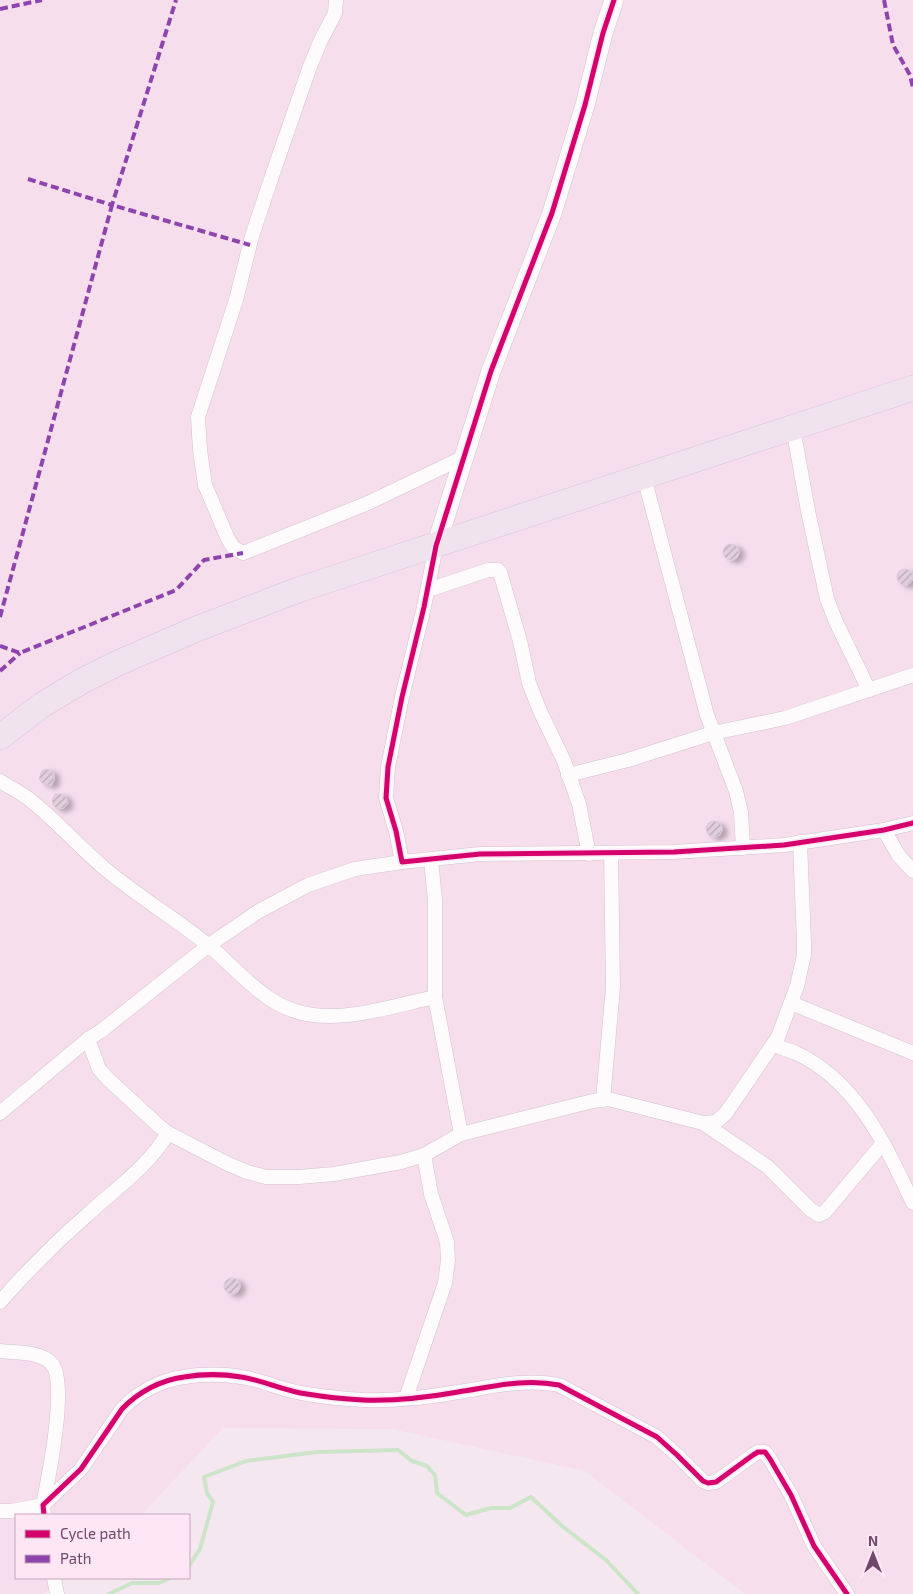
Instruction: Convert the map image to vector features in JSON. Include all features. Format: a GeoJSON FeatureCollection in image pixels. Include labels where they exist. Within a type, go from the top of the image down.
{"type":"FeatureCollection","features":[{"type":"Feature","properties":{"kind":"highway"},"geometry":{"type":"LineString","coordinates":[[0,737],[42,705],[82,681],[118,663],[194,630],[298,590],[913,388]]}},
{"type":"Feature","properties":{"kind":"street"},"geometry":{"type":"LineString","coordinates":[[336,0],[335,13],[309,69],[272,173],[252,236],[236,300],[198,417],[205,485],[228,539],[233,547],[243,553],[368,503],[464,457]]}},
{"type":"Feature","properties":{"kind":"street"},"geometry":{"type":"LineString","coordinates":[[402,862],[396,831],[386,798],[388,767],[402,697],[428,590],[436,546],[491,371],[552,213],[585,105],[603,33],[614,0]]}},
{"type":"Feature","properties":{"kind":"street"},"geometry":{"type":"LineString","coordinates":[[793,428],[827,599],[869,690]]}},
{"type":"Feature","properties":{"kind":"street"},"geometry":{"type":"LineString","coordinates":[[644,477],[713,733],[736,790],[741,812],[744,848]]}},
{"type":"Feature","properties":{"kind":"street"},"geometry":{"type":"LineString","coordinates":[[428,590],[488,570],[498,570],[500,572],[520,641],[529,683],[564,761],[579,804],[589,854]]}},
{"type":"Feature","properties":{"kind":"street"},"geometry":{"type":"LineString","coordinates":[[568,774],[628,760],[713,733],[785,718],[913,675]]}},
{"type":"Feature","properties":{"kind":"street"},"geometry":{"type":"LineString","coordinates":[[0,781],[27,797],[52,818],[104,868],[209,945],[264,995],[292,1011],[312,1016],[340,1017],[436,997]]}},
{"type":"Feature","properties":{"kind":"street"},"geometry":{"type":"LineString","coordinates":[[0,1113],[88,1039],[101,1031],[209,945],[259,911],[308,885],[355,870],[402,862],[480,854],[589,854],[744,848],[884,830],[913,823]]}},
{"type":"Feature","properties":{"kind":"street"},"geometry":{"type":"LineString","coordinates":[[884,830],[899,856],[913,871]]}},
{"type":"Feature","properties":{"kind":"street"},"geometry":{"type":"LineString","coordinates":[[88,1039],[99,1070],[168,1133],[246,1172],[266,1176],[300,1177],[334,1174],[401,1162],[424,1155],[461,1134],[578,1103],[608,1099],[710,1124],[720,1120],[774,1045],[797,986],[804,955],[800,842]]}},
{"type":"Feature","properties":{"kind":"street"},"geometry":{"type":"LineString","coordinates":[[604,1100],[613,987],[611,853]]}},
{"type":"Feature","properties":{"kind":"street"},"geometry":{"type":"LineString","coordinates":[[431,860],[436,900],[436,997],[461,1134]]}},
{"type":"Feature","properties":{"kind":"street"},"geometry":{"type":"LineString","coordinates":[[791,1003],[913,1053]]}},
{"type":"Feature","properties":{"kind":"street"},"geometry":{"type":"LineString","coordinates":[[774,1045],[796,1053],[822,1068],[851,1094],[883,1143],[913,1203]]}},
{"type":"Feature","properties":{"kind":"street"},"geometry":{"type":"LineString","coordinates":[[703,1123],[768,1167],[811,1210],[819,1214],[825,1212],[883,1143]]}},
{"type":"Feature","properties":{"kind":"street"},"geometry":{"type":"LineString","coordinates":[[0,1302],[61,1238],[145,1164],[168,1133]]}},
{"type":"Feature","properties":{"kind":"street"},"geometry":{"type":"LineString","coordinates":[[406,1398],[445,1283],[448,1260],[447,1242],[431,1194],[424,1155]]}},
{"type":"Feature","properties":{"kind":"street"},"geometry":{"type":"LineString","coordinates":[[0,1351],[42,1356],[53,1364],[55,1369],[58,1383],[55,1439],[44,1510]]}},
{"type":"Feature","properties":{"kind":"street"},"geometry":{"type":"LineString","coordinates":[[0,1511],[44,1510],[81,1468],[122,1409],[145,1391],[169,1379],[186,1376],[226,1375],[242,1377],[307,1394],[362,1400],[456,1393],[507,1384],[542,1382],[559,1385],[657,1437],[677,1454],[703,1481],[708,1483],[716,1482],[758,1452],[765,1452],[791,1495],[814,1546],[847,1594]]}},
{"type":"Feature","properties":{"kind":"street"},"geometry":{"type":"LineString","coordinates":[[54,1579],[57,1594]]}},
{"type":"Feature","properties":{"kind":"shaded area"},"geometry":{"type":"Polygon","coordinates":[[[0,0],[913,0],[913,1594],[745,1594],[585,1471],[392,1429],[223,1428],[142,1514],[15,1514],[15,1579],[66,1579],[43,1594],[0,1594],[0,0]]]}},
{"type":"Feature","properties":{"kind":"building"},"geometry":{"type":"Polygon","coordinates":[[[731,544],[739,552],[731,560],[723,552],[731,544]]]}},
{"type":"Feature","properties":{"kind":"building"},"geometry":{"type":"Polygon","coordinates":[[[905,569],[911,571],[913,577],[911,583],[905,585],[899,583],[897,577],[899,571],[905,569]]]}},
{"type":"Feature","properties":{"kind":"building"},"geometry":{"type":"Polygon","coordinates":[[[46,769],[51,770],[54,774],[51,786],[42,783],[39,778],[42,771],[46,769]]]}},
{"type":"Feature","properties":{"kind":"building"},"geometry":{"type":"Polygon","coordinates":[[[55,794],[62,794],[66,797],[68,804],[64,808],[57,809],[53,805],[52,800],[55,794]]]}},
{"type":"Feature","properties":{"kind":"building"},"geometry":{"type":"Polygon","coordinates":[[[714,821],[722,829],[714,837],[706,829],[714,821]]]}},
{"type":"Feature","properties":{"kind":"building"},"geometry":{"type":"Polygon","coordinates":[[[232,1278],[240,1286],[232,1294],[224,1286],[232,1278]]]}},
{"type":"Feature","properties":{"kind":"waterway"},"geometry":{"type":"LineString","coordinates":[[190,1564],[200,1549],[213,1502],[207,1493],[204,1477],[246,1461],[317,1452],[398,1450],[412,1461],[427,1466],[435,1475],[437,1493],[466,1515],[491,1508],[510,1508],[531,1497],[562,1526],[606,1560],[638,1594]]}},
{"type":"Feature","properties":{"kind":"waterway"},"geometry":{"type":"LineString","coordinates":[[109,1594],[132,1583],[159,1583],[168,1579]]}},
{"type":"Feature","properties":{"kind":"marked path"},"geometry":{"type":"LineString","coordinates":[[0,9],[42,0]]}},
{"type":"Feature","properties":{"kind":"marked path"},"geometry":{"type":"LineString","coordinates":[[28,179],[112,205],[176,0]]}},
{"type":"Feature","properties":{"kind":"marked path"},"geometry":{"type":"LineString","coordinates":[[884,0],[893,45],[910,75],[913,88]]}},
{"type":"Feature","properties":{"kind":"marked path"},"geometry":{"type":"LineString","coordinates":[[0,617],[112,205],[250,245]]}},
{"type":"Feature","properties":{"kind":"marked path"},"geometry":{"type":"LineString","coordinates":[[0,646],[20,653],[176,590],[204,560],[243,553]]}},
{"type":"Feature","properties":{"kind":"marked path"},"geometry":{"type":"LineString","coordinates":[[0,671],[20,653]]}},
{"type":"Feature","properties":{"kind":"cycle path"},"geometry":{"type":"LineString","coordinates":[[614,0],[603,33],[585,105],[552,213],[491,371],[436,546],[388,767],[386,798],[396,831],[402,862],[480,854],[674,852],[784,845],[884,830],[913,823]]}},
{"type":"Feature","properties":{"kind":"cycle path"},"geometry":{"type":"LineString","coordinates":[[44,1514],[43,1505],[81,1469],[122,1409],[135,1397],[167,1381],[191,1376],[234,1376],[257,1380],[298,1393],[363,1400],[423,1397],[508,1384],[546,1383],[559,1385],[657,1437],[703,1481],[708,1483],[716,1482],[758,1452],[765,1452],[791,1495],[814,1546],[847,1594]]}}]}
